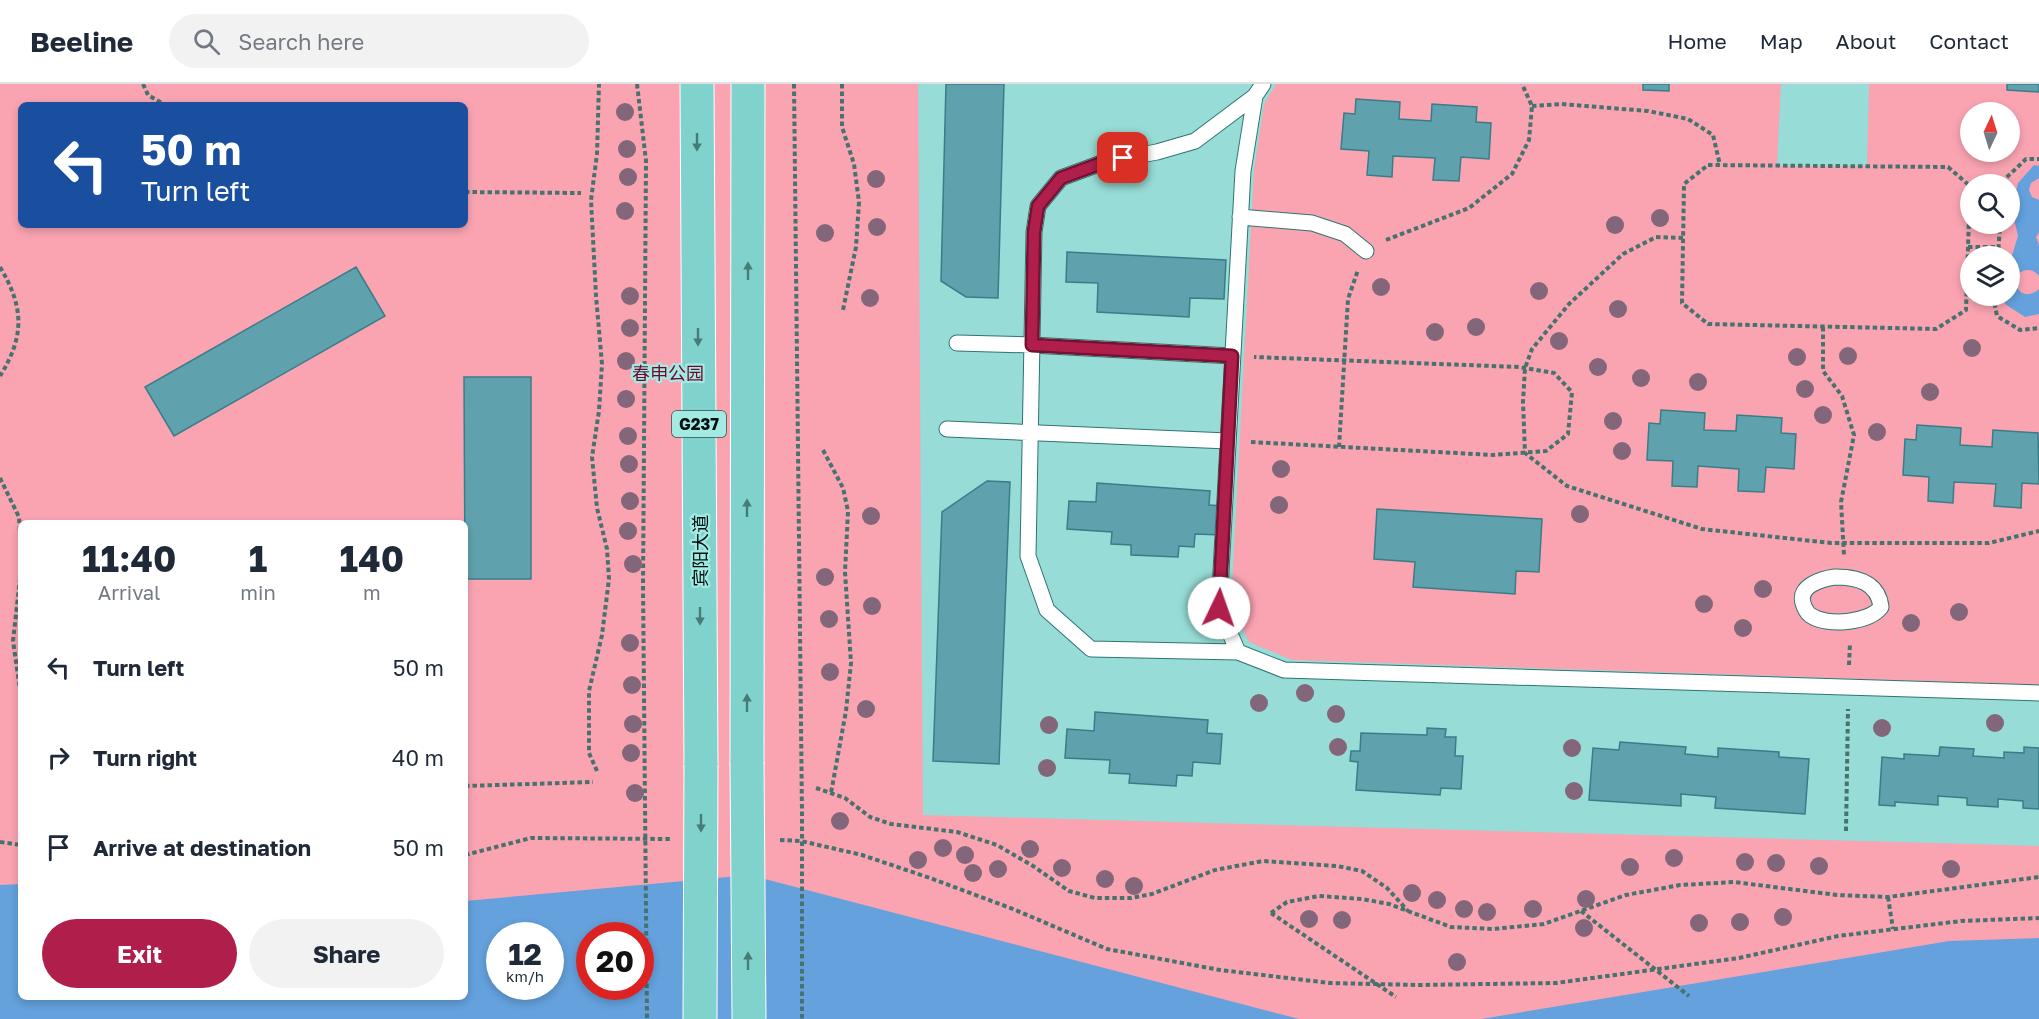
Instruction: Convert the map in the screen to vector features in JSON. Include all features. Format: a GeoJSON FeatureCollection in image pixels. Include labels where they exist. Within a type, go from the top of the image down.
{"type":"FeatureCollection","features":[{"type":"Feature","properties":{"kind":"highway","name":"宾阳大道"},"geometry":{"type":"LineString","coordinates":[[697,84],[701,765],[700,1019]]}},
{"type":"Feature","properties":{"kind":"highway","name":"G237"},"geometry":{"type":"LineString","coordinates":[[748,84],[749,1019]]}},
{"type":"Feature","properties":{"kind":"lane"},"geometry":{"type":"LineString","coordinates":[[1238,652],[1219,608],[1243,171],[1259,90]]}},
{"type":"Feature","properties":{"kind":"lane"},"geometry":{"type":"LineString","coordinates":[[1259,90],[1195,141],[1157,152],[1107,161],[1061,178],[1038,206],[1034,232],[1028,556],[1047,610],[1091,649],[1238,652],[1284,670],[2039,693]]}},
{"type":"Feature","properties":{"kind":"lane"},"geometry":{"type":"LineString","coordinates":[[1240,217],[1312,223],[1346,234],[1366,251]]}},
{"type":"Feature","properties":{"kind":"lane"},"geometry":{"type":"LineString","coordinates":[[957,343],[1232,356]]}},
{"type":"Feature","properties":{"kind":"lane"},"geometry":{"type":"LineString","coordinates":[[947,429],[1228,441]]}},
{"type":"Feature","properties":{"kind":"lane"},"geometry":{"type":"LineString","coordinates":[[1845,577],[1869,583],[1875,589],[1880,598],[1881,607],[1876,614],[1851,622],[1811,616],[1802,601],[1803,593],[1811,584],[1822,578],[1845,577]]}},
{"type":"Feature","properties":{"kind":"path"},"geometry":{"type":"LineString","coordinates":[[143,84],[148,95],[160,102]]}},
{"type":"Feature","properties":{"kind":"path"},"geometry":{"type":"LineString","coordinates":[[597,771],[590,753],[589,691],[602,635],[609,579],[607,549],[597,508],[592,457],[599,411],[602,364],[591,200],[597,154],[599,84]]}},
{"type":"Feature","properties":{"kind":"path"},"geometry":{"type":"LineString","coordinates":[[636,84],[646,161],[643,585],[647,1019]]}},
{"type":"Feature","properties":{"kind":"path"},"geometry":{"type":"LineString","coordinates":[[794,84],[802,790],[802,1019]]}},
{"type":"Feature","properties":{"kind":"path"},"geometry":{"type":"LineString","coordinates":[[842,84],[842,126],[854,164],[859,202],[856,247],[843,310]]}},
{"type":"Feature","properties":{"kind":"path"},"geometry":{"type":"LineString","coordinates":[[1339,447],[1348,299],[1366,251],[1392,237],[1429,225],[1469,208],[1512,174],[1529,140],[1532,106],[1522,84]]}},
{"type":"Feature","properties":{"kind":"path"},"geometry":{"type":"LineString","coordinates":[[1532,106],[1561,104],[1648,111],[1688,119],[1713,135],[1720,165]]}},
{"type":"Feature","properties":{"kind":"path"},"geometry":{"type":"LineString","coordinates":[[2010,174],[2026,159],[2039,159]]}},
{"type":"Feature","properties":{"kind":"path"},"geometry":{"type":"LineString","coordinates":[[1960,178],[1948,168],[1708,165],[1684,184],[1682,303],[1708,324],[1936,329],[1966,310],[1966,306]]}},
{"type":"Feature","properties":{"kind":"path"},"geometry":{"type":"LineString","coordinates":[[468,192],[581,193]]}},
{"type":"Feature","properties":{"kind":"path"},"geometry":{"type":"LineString","coordinates":[[1683,238],[1656,237],[1623,254],[1569,304],[1532,349],[1525,368],[1523,402],[1525,453],[1567,486],[1702,529],[1831,543],[1989,543],[2039,531]]}},
{"type":"Feature","properties":{"kind":"path"},"geometry":{"type":"LineString","coordinates":[[0,267],[12,287],[17,311],[18,333],[12,357],[0,376]]}},
{"type":"Feature","properties":{"kind":"path"},"geometry":{"type":"LineString","coordinates":[[1994,306],[1996,316],[2020,330],[2039,328]]}},
{"type":"Feature","properties":{"kind":"path"},"geometry":{"type":"LineString","coordinates":[[1823,327],[1823,371],[1842,396],[1854,435],[1841,502],[1845,577]]}},
{"type":"Feature","properties":{"kind":"path"},"geometry":{"type":"LineString","coordinates":[[1228,441],[1493,455],[1546,451],[1568,434],[1572,392],[1554,373],[1525,368],[1232,356]]}},
{"type":"Feature","properties":{"kind":"path"},"geometry":{"type":"LineString","coordinates":[[823,450],[843,488],[848,511],[845,572],[851,663],[846,711],[831,793]]}},
{"type":"Feature","properties":{"kind":"path"},"geometry":{"type":"LineString","coordinates":[[0,478],[19,520]]}},
{"type":"Feature","properties":{"kind":"path"},"geometry":{"type":"LineString","coordinates":[[18,597],[13,641],[18,675]]}},
{"type":"Feature","properties":{"kind":"path"},"geometry":{"type":"LineString","coordinates":[[1846,831],[1851,622]]}},
{"type":"Feature","properties":{"kind":"path"},"geometry":{"type":"LineString","coordinates":[[468,786],[593,782]]}},
{"type":"Feature","properties":{"kind":"path"},"geometry":{"type":"LineString","coordinates":[[816,788],[845,798],[870,817],[891,824],[957,832],[997,845],[1069,891],[1095,898],[1131,898],[1152,894],[1215,870],[1263,861],[1337,866],[1362,871],[1387,888],[1408,911]]}},
{"type":"Feature","properties":{"kind":"path"},"geometry":{"type":"LineString","coordinates":[[468,854],[531,838],[673,839]]}},
{"type":"Feature","properties":{"kind":"path"},"geometry":{"type":"LineString","coordinates":[[777,840],[801,841],[842,850],[907,870],[1013,909],[1107,949],[1220,970],[1330,983],[1417,985],[1556,983],[1739,958],[1838,936],[1961,921],[2039,918]]}},
{"type":"Feature","properties":{"kind":"path"},"geometry":{"type":"LineString","coordinates":[[0,842],[18,845]]}},
{"type":"Feature","properties":{"kind":"path"},"geometry":{"type":"LineString","coordinates":[[1395,997],[1271,913],[1287,902],[1319,896],[1362,899],[1389,904],[1451,927],[1493,928],[1544,924],[1626,895],[1680,885],[1734,882],[1837,895],[1888,897],[2039,877]]}},
{"type":"Feature","properties":{"kind":"path"},"geometry":{"type":"LineString","coordinates":[[1888,897],[1893,929]]}},
{"type":"Feature","properties":{"kind":"path"},"geometry":{"type":"LineString","coordinates":[[1581,911],[1689,996]]}},
{"type":"Feature","properties":{"kind":"green space","name":"春申公园"},"geometry":{"type":"Polygon","coordinates":[[[0,84],[918,84],[923,815],[2039,846],[2039,1019],[0,1019],[0,84]]]}},
{"type":"Feature","properties":{"kind":"green space"},"geometry":{"type":"Polygon","coordinates":[[[1276,84],[1781,84],[1777,166],[1867,166],[1869,84],[2039,84],[2039,685],[1292,660],[1249,642],[1231,605],[1254,170],[1264,104],[1276,84]]]}},
{"type":"Feature","properties":{"kind":"water"},"geometry":{"type":"Polygon","coordinates":[[[2034,165],[2039,166],[2039,178],[2031,183],[2029,190],[2032,197],[2039,200],[2039,232],[2036,237],[2039,245],[2039,276],[2026,270],[2020,273],[2020,246],[2015,246],[2018,234],[2020,234],[2020,181],[2034,165]]]}},
{"type":"Feature","properties":{"kind":"water"},"geometry":{"type":"Polygon","coordinates":[[[2039,289],[2039,314],[2025,317],[2008,306],[2020,306],[2020,291],[2029,294],[2039,289]]]}},
{"type":"Feature","properties":{"kind":"water"},"geometry":{"type":"Polygon","coordinates":[[[750,875],[1299,1019],[0,1019],[0,885],[18,884],[18,1000],[468,1000],[468,901],[750,875]]]}},
{"type":"Feature","properties":{"kind":"water"},"geometry":{"type":"Polygon","coordinates":[[[2039,938],[2039,1019],[1481,1019],[1949,941],[2039,938]]]}},
{"type":"Feature","properties":{"kind":"building"},"geometry":{"type":"Polygon","coordinates":[[[946,84],[1004,84],[998,298],[966,297],[941,281],[946,84]]]}},
{"type":"Feature","properties":{"kind":"building"},"geometry":{"type":"Polygon","coordinates":[[[1643,84],[1669,84],[1669,91],[1643,90],[1643,84]]]}},
{"type":"Feature","properties":{"kind":"building"},"geometry":{"type":"Polygon","coordinates":[[[2007,84],[2039,84],[2039,92],[2007,90],[2007,84]]]}},
{"type":"Feature","properties":{"kind":"building"},"geometry":{"type":"Polygon","coordinates":[[[1356,99],[1400,102],[1399,119],[1431,121],[1432,104],[1477,107],[1476,122],[1491,123],[1489,159],[1461,157],[1459,181],[1433,180],[1435,158],[1393,156],[1392,177],[1367,175],[1369,151],[1341,149],[1344,113],[1355,114],[1356,99]]]}},
{"type":"Feature","properties":{"kind":"building"},"geometry":{"type":"Polygon","coordinates":[[[1067,252],[1226,260],[1224,299],[1190,298],[1189,317],[1097,312],[1098,283],[1066,282],[1067,252]]]}},
{"type":"Feature","properties":{"kind":"building"},"geometry":{"type":"Polygon","coordinates":[[[356,267],[385,316],[174,436],[145,387],[356,267]]]}},
{"type":"Feature","properties":{"kind":"building"},"geometry":{"type":"Polygon","coordinates":[[[464,377],[531,377],[531,579],[468,579],[468,520],[465,520],[464,377]]]}},
{"type":"Feature","properties":{"kind":"building"},"geometry":{"type":"Polygon","coordinates":[[[1661,410],[1705,413],[1704,430],[1736,431],[1737,415],[1782,418],[1781,433],[1796,434],[1794,469],[1766,467],[1764,492],[1738,491],[1739,469],[1698,466],[1697,487],[1672,486],[1673,461],[1647,460],[1649,423],[1660,424],[1661,410]]]}},
{"type":"Feature","properties":{"kind":"building"},"geometry":{"type":"Polygon","coordinates":[[[1917,425],[1961,428],[1960,445],[1992,447],[1993,430],[2038,433],[2039,484],[2022,483],[2021,508],[1994,506],[1996,484],[1954,482],[1953,503],[1928,501],[1929,477],[1903,475],[1905,439],[1916,440],[1917,425]]]}},
{"type":"Feature","properties":{"kind":"building"},"geometry":{"type":"Polygon","coordinates":[[[987,481],[1010,482],[999,764],[933,761],[942,512],[987,481]]]}},
{"type":"Feature","properties":{"kind":"building"},"geometry":{"type":"Polygon","coordinates":[[[1097,483],[1210,491],[1209,505],[1224,506],[1222,535],[1195,534],[1194,547],[1179,546],[1178,557],[1131,555],[1131,545],[1111,544],[1112,532],[1067,529],[1069,501],[1096,502],[1097,483]]]}},
{"type":"Feature","properties":{"kind":"building"},"geometry":{"type":"Polygon","coordinates":[[[1377,509],[1542,519],[1539,572],[1516,571],[1515,594],[1413,587],[1415,562],[1374,559],[1377,509]]]}},
{"type":"Feature","properties":{"kind":"building"},"geometry":{"type":"Polygon","coordinates":[[[1095,712],[1208,720],[1207,733],[1222,734],[1220,764],[1193,762],[1192,776],[1177,775],[1176,786],[1129,783],[1130,774],[1109,773],[1110,760],[1065,758],[1067,729],[1094,731],[1095,712]]]}},
{"type":"Feature","properties":{"kind":"building"},"geometry":{"type":"Polygon","coordinates":[[[1427,728],[1446,729],[1445,737],[1456,737],[1455,756],[1463,756],[1461,789],[1441,788],[1440,795],[1356,790],[1358,762],[1350,761],[1351,751],[1360,751],[1361,733],[1427,735],[1427,728]]]}},
{"type":"Feature","properties":{"kind":"building"},"geometry":{"type":"Polygon","coordinates":[[[1620,742],[1686,747],[1685,754],[1718,757],[1718,748],[1779,752],[1779,757],[1809,759],[1805,814],[1715,808],[1716,797],[1681,794],[1681,806],[1589,800],[1593,748],[1619,750],[1620,742]]]}},
{"type":"Feature","properties":{"kind":"building"},"geometry":{"type":"Polygon","coordinates":[[[1940,747],[1974,749],[1973,756],[2004,758],[2004,752],[2024,753],[2024,747],[2039,748],[2039,809],[2023,808],[2023,801],[1998,799],[1998,807],[1967,805],[1967,798],[1938,796],[1938,805],[1895,802],[1895,806],[1879,805],[1882,757],[1904,759],[1904,754],[1939,756],[1940,747]]]}},
{"type":"Feature","properties":{"kind":"route"},"geometry":{"type":"LineString","coordinates":[[1123,158],[1107,161],[1061,178],[1038,206],[1034,232],[1032,345],[1232,356],[1219,608]]}}]}
